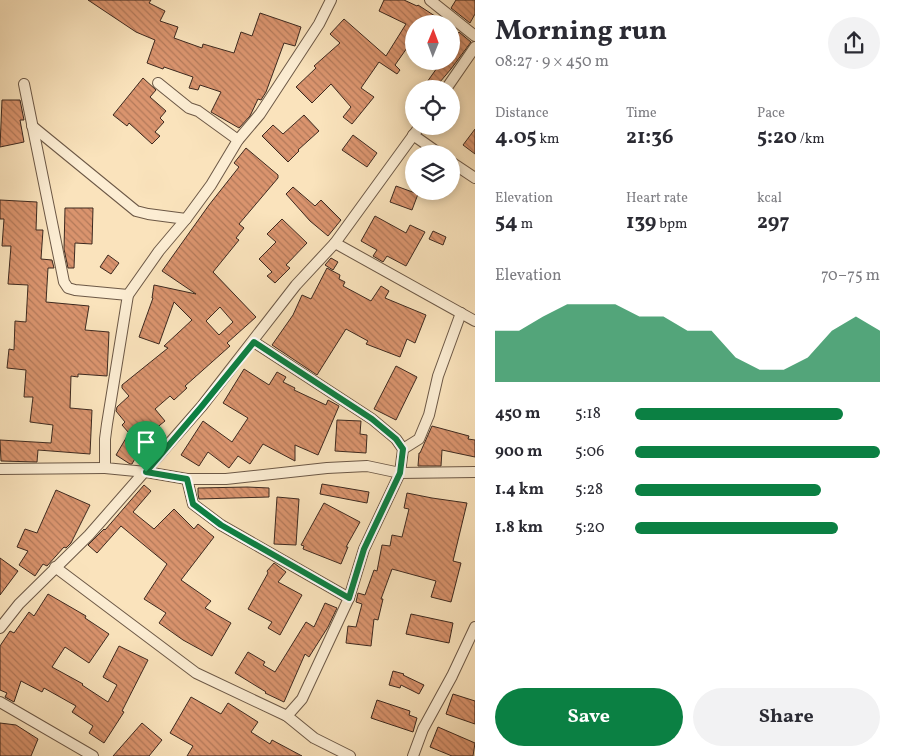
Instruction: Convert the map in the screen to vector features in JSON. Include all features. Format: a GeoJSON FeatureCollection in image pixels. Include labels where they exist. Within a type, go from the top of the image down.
{"type":"FeatureCollection","features":[{"type":"Feature","properties":{"kind":"street"},"geometry":{"type":"LineString","coordinates":[[105,468],[105,439],[128,295],[158,251],[186,219],[211,185],[238,140],[260,114],[319,24],[331,0]]}},
{"type":"Feature","properties":{"kind":"street"},"geometry":{"type":"LineString","coordinates":[[430,0],[475,36]]}},
{"type":"Feature","properties":{"kind":"street"},"geometry":{"type":"LineString","coordinates":[[452,80],[475,47]]}},
{"type":"Feature","properties":{"kind":"street"},"geometry":{"type":"LineString","coordinates":[[158,82],[189,108],[198,111],[238,140]]}},
{"type":"Feature","properties":{"kind":"street"},"geometry":{"type":"LineString","coordinates":[[24,84],[64,282],[68,288],[75,290],[128,295]]}},
{"type":"Feature","properties":{"kind":"street"},"geometry":{"type":"LineString","coordinates":[[32,126],[136,211],[186,219]]}},
{"type":"Feature","properties":{"kind":"street"},"geometry":{"type":"LineString","coordinates":[[0,628],[19,604],[89,535],[202,406],[254,342],[296,285],[334,243],[413,136],[426,145]]}},
{"type":"Feature","properties":{"kind":"street"},"geometry":{"type":"LineString","coordinates":[[460,168],[475,178]]}},
{"type":"Feature","properties":{"kind":"street"},"geometry":{"type":"LineString","coordinates":[[334,243],[475,321]]}},
{"type":"Feature","properties":{"kind":"street"},"geometry":{"type":"LineString","coordinates":[[403,449],[420,439],[429,415],[438,376],[462,313]]}},
{"type":"Feature","properties":{"kind":"street"},"geometry":{"type":"LineString","coordinates":[[254,342],[372,419],[396,439],[403,449],[400,473],[364,549],[349,598],[302,699],[287,716]]}},
{"type":"Feature","properties":{"kind":"street"},"geometry":{"type":"LineString","coordinates":[[0,470],[105,468],[187,479],[226,479],[327,468],[367,466],[400,473],[475,472]]}},
{"type":"Feature","properties":{"kind":"street"},"geometry":{"type":"LineString","coordinates":[[187,479],[193,504],[221,525],[349,598]]}},
{"type":"Feature","properties":{"kind":"street"},"geometry":{"type":"LineString","coordinates":[[55,567],[196,673],[287,716],[314,738],[350,756]]}},
{"type":"Feature","properties":{"kind":"street"},"geometry":{"type":"LineString","coordinates":[[412,756],[423,729],[452,676],[475,627]]}},
{"type":"Feature","properties":{"kind":"street"},"geometry":{"type":"LineString","coordinates":[[0,702],[92,756]]}},
{"type":"Feature","properties":{"kind":"building"},"geometry":{"type":"Polygon","coordinates":[[[88,0],[151,0],[149,3],[165,11],[160,21],[178,27],[174,38],[202,48],[203,44],[234,53],[241,32],[252,36],[260,13],[301,27],[295,46],[284,43],[266,92],[261,100],[258,99],[250,116],[239,128],[211,112],[221,92],[200,85],[198,90],[189,88],[193,77],[147,63],[155,40],[136,32],[88,0]]]}},
{"type":"Feature","properties":{"kind":"building"},"geometry":{"type":"Polygon","coordinates":[[[384,0],[404,0],[418,5],[433,15],[405,15],[405,24],[379,11],[384,0]]]}},
{"type":"Feature","properties":{"kind":"building"},"geometry":{"type":"Polygon","coordinates":[[[456,0],[475,0],[475,14],[470,23],[451,8],[456,0]]]}},
{"type":"Feature","properties":{"kind":"building"},"geometry":{"type":"Polygon","coordinates":[[[344,19],[386,56],[405,26],[405,51],[395,65],[400,70],[397,74],[379,62],[361,88],[374,97],[352,124],[343,117],[351,107],[331,84],[312,103],[296,87],[316,68],[314,66],[340,43],[330,34],[344,19]]]}},
{"type":"Feature","properties":{"kind":"building"},"geometry":{"type":"Polygon","coordinates":[[[460,33],[471,42],[460,57],[460,33]]]}},
{"type":"Feature","properties":{"kind":"building"},"geometry":{"type":"Polygon","coordinates":[[[436,70],[450,70],[442,80],[428,80],[436,70]]]}},
{"type":"Feature","properties":{"kind":"building"},"geometry":{"type":"Polygon","coordinates":[[[143,78],[156,90],[150,97],[166,111],[160,118],[164,122],[155,132],[160,136],[152,144],[129,123],[127,126],[113,115],[143,78]]]}},
{"type":"Feature","properties":{"kind":"building"},"geometry":{"type":"Polygon","coordinates":[[[2,100],[20,100],[24,120],[20,120],[24,142],[0,147],[2,100]]]}},
{"type":"Feature","properties":{"kind":"building"},"geometry":{"type":"Polygon","coordinates":[[[304,115],[319,131],[288,162],[262,136],[273,125],[283,134],[304,115]]]}},
{"type":"Feature","properties":{"kind":"building"},"geometry":{"type":"Polygon","coordinates":[[[475,129],[475,154],[463,145],[475,129]]]}},
{"type":"Feature","properties":{"kind":"building"},"geometry":{"type":"Polygon","coordinates":[[[353,135],[377,153],[367,167],[342,150],[353,135]]]}},
{"type":"Feature","properties":{"kind":"building"},"geometry":{"type":"Polygon","coordinates":[[[246,148],[278,175],[278,178],[239,224],[244,228],[236,238],[239,240],[213,272],[256,317],[227,343],[230,346],[185,386],[187,388],[174,400],[170,396],[155,409],[165,421],[155,429],[166,436],[154,451],[143,444],[132,464],[130,464],[116,455],[129,433],[122,425],[125,422],[116,411],[117,407],[129,396],[122,388],[122,385],[168,348],[164,346],[192,320],[174,302],[159,344],[139,337],[153,298],[154,285],[196,294],[162,271],[239,167],[234,163],[246,148]],[[220,307],[206,321],[219,335],[233,322],[220,307]]]}},
{"type":"Feature","properties":{"kind":"building"},"geometry":{"type":"Polygon","coordinates":[[[396,186],[405,189],[405,200],[416,200],[412,210],[390,202],[396,186]]]}},
{"type":"Feature","properties":{"kind":"building"},"geometry":{"type":"Polygon","coordinates":[[[293,187],[315,206],[321,200],[341,220],[328,236],[310,221],[286,194],[293,187]]]}},
{"type":"Feature","properties":{"kind":"building"},"geometry":{"type":"Polygon","coordinates":[[[0,200],[37,202],[36,230],[43,230],[41,259],[52,260],[54,268],[48,268],[46,302],[89,306],[85,330],[109,332],[107,376],[78,374],[78,377],[71,376],[70,408],[92,410],[90,454],[38,450],[37,462],[1,461],[0,440],[51,443],[53,425],[30,422],[33,397],[24,397],[26,370],[7,368],[9,349],[14,350],[15,321],[26,322],[28,285],[8,284],[11,246],[2,246],[4,219],[0,219],[0,200]]]}},
{"type":"Feature","properties":{"kind":"building"},"geometry":{"type":"Polygon","coordinates":[[[65,208],[93,208],[92,244],[75,243],[74,268],[68,268],[64,249],[65,208]]]}},
{"type":"Feature","properties":{"kind":"building"},"geometry":{"type":"Polygon","coordinates":[[[375,216],[406,233],[410,225],[425,232],[406,266],[387,256],[383,262],[373,256],[377,250],[361,241],[375,216]]]}},
{"type":"Feature","properties":{"kind":"building"},"geometry":{"type":"Polygon","coordinates":[[[282,219],[307,243],[286,265],[290,268],[275,283],[267,276],[272,272],[259,259],[276,242],[267,234],[282,219]]]}},
{"type":"Feature","properties":{"kind":"building"},"geometry":{"type":"Polygon","coordinates":[[[433,231],[446,237],[443,245],[429,239],[433,231]]]}},
{"type":"Feature","properties":{"kind":"building"},"geometry":{"type":"Polygon","coordinates":[[[108,255],[119,263],[111,274],[100,267],[108,255]]]}},
{"type":"Feature","properties":{"kind":"building"},"geometry":{"type":"Polygon","coordinates":[[[331,258],[338,262],[333,270],[325,265],[331,258]]]}},
{"type":"Feature","properties":{"kind":"building"},"geometry":{"type":"Polygon","coordinates":[[[327,268],[340,275],[339,279],[345,282],[343,286],[371,301],[381,286],[389,291],[385,298],[426,315],[415,343],[407,339],[400,357],[366,344],[368,341],[346,329],[317,375],[272,345],[293,315],[302,295],[311,299],[327,268]]]}},
{"type":"Feature","properties":{"kind":"building"},"geometry":{"type":"Polygon","coordinates":[[[396,366],[417,377],[396,420],[374,409],[396,366]]]}},
{"type":"Feature","properties":{"kind":"building"},"geometry":{"type":"Polygon","coordinates":[[[244,369],[269,385],[277,372],[286,377],[283,382],[295,388],[294,390],[326,405],[328,400],[339,406],[318,455],[295,445],[295,461],[263,444],[250,464],[238,456],[229,468],[208,452],[199,466],[181,455],[203,421],[232,442],[248,418],[223,403],[244,369]]]}},
{"type":"Feature","properties":{"kind":"building"},"geometry":{"type":"Polygon","coordinates":[[[337,420],[361,421],[360,434],[367,435],[366,453],[335,451],[337,420]]]}},
{"type":"Feature","properties":{"kind":"building"},"geometry":{"type":"Polygon","coordinates":[[[432,426],[469,436],[468,439],[475,440],[475,457],[442,450],[441,466],[418,466],[419,453],[432,426]]]}},
{"type":"Feature","properties":{"kind":"building"},"geometry":{"type":"Polygon","coordinates":[[[322,484],[369,492],[367,503],[320,494],[322,484]]]}},
{"type":"Feature","properties":{"kind":"building"},"geometry":{"type":"Polygon","coordinates":[[[144,485],[151,491],[133,512],[154,529],[174,509],[194,529],[198,524],[214,537],[181,580],[211,601],[205,608],[231,623],[212,656],[183,640],[159,623],[166,613],[144,599],[167,564],[121,526],[97,553],[88,545],[105,530],[144,485]]]}},
{"type":"Feature","properties":{"kind":"building"},"geometry":{"type":"Polygon","coordinates":[[[198,488],[269,488],[269,497],[199,499],[198,494],[198,488]]]}},
{"type":"Feature","properties":{"kind":"building"},"geometry":{"type":"Polygon","coordinates":[[[56,490],[90,505],[71,543],[66,548],[64,547],[47,566],[43,564],[35,576],[19,565],[28,551],[17,547],[25,529],[37,533],[56,490]]]}},
{"type":"Feature","properties":{"kind":"building"},"geometry":{"type":"Polygon","coordinates":[[[407,493],[467,503],[453,561],[461,563],[451,602],[431,597],[436,581],[392,569],[381,599],[383,599],[378,620],[374,619],[371,646],[346,643],[348,626],[356,627],[362,604],[356,602],[358,593],[365,595],[374,570],[377,571],[382,545],[390,546],[392,535],[402,537],[409,509],[404,508],[407,493]]]}},
{"type":"Feature","properties":{"kind":"building"},"geometry":{"type":"Polygon","coordinates":[[[277,497],[299,499],[296,545],[274,544],[277,497]]]}},
{"type":"Feature","properties":{"kind":"building"},"geometry":{"type":"Polygon","coordinates":[[[324,503],[360,522],[346,547],[348,547],[341,564],[303,549],[304,546],[301,545],[324,503]]]}},
{"type":"Feature","properties":{"kind":"building"},"geometry":{"type":"Polygon","coordinates":[[[0,558],[18,571],[0,595],[0,558]]]}},
{"type":"Feature","properties":{"kind":"building"},"geometry":{"type":"Polygon","coordinates":[[[274,563],[286,572],[278,582],[302,595],[280,635],[268,628],[272,622],[248,609],[268,573],[267,571],[274,563]]]}},
{"type":"Feature","properties":{"kind":"building"},"geometry":{"type":"Polygon","coordinates":[[[48,594],[86,616],[85,618],[109,634],[89,663],[65,647],[52,667],[83,684],[108,702],[117,685],[103,677],[119,646],[148,660],[122,711],[124,712],[104,743],[89,733],[93,726],[72,712],[76,706],[44,688],[42,692],[21,681],[14,702],[5,697],[7,693],[0,690],[0,646],[10,631],[14,633],[29,612],[34,616],[48,594]]]}},
{"type":"Feature","properties":{"kind":"building"},"geometry":{"type":"Polygon","coordinates":[[[325,603],[337,608],[328,627],[309,657],[305,654],[284,702],[265,693],[235,673],[248,652],[265,662],[263,665],[275,672],[306,622],[314,627],[325,603]]]}},
{"type":"Feature","properties":{"kind":"building"},"geometry":{"type":"Polygon","coordinates":[[[411,614],[453,623],[449,643],[406,634],[411,614]]]}},
{"type":"Feature","properties":{"kind":"building"},"geometry":{"type":"Polygon","coordinates":[[[393,671],[404,674],[424,685],[419,694],[401,685],[400,688],[389,685],[393,671]]]}},
{"type":"Feature","properties":{"kind":"building"},"geometry":{"type":"Polygon","coordinates":[[[453,694],[475,701],[475,724],[446,714],[453,694]]]}},
{"type":"Feature","properties":{"kind":"building"},"geometry":{"type":"Polygon","coordinates":[[[191,697],[221,714],[228,703],[258,722],[251,732],[270,744],[272,740],[302,756],[187,756],[193,746],[170,733],[191,697]]]}},
{"type":"Feature","properties":{"kind":"building"},"geometry":{"type":"Polygon","coordinates":[[[377,700],[410,711],[409,715],[417,718],[413,732],[371,718],[377,700]]]}},
{"type":"Feature","properties":{"kind":"building"},"geometry":{"type":"Polygon","coordinates":[[[0,723],[16,725],[38,739],[31,756],[0,756],[0,723]]]}},
{"type":"Feature","properties":{"kind":"building"},"geometry":{"type":"Polygon","coordinates":[[[142,723],[162,740],[149,756],[113,756],[142,723]]]}},
{"type":"Feature","properties":{"kind":"building"},"geometry":{"type":"Polygon","coordinates":[[[438,727],[475,743],[473,756],[452,756],[430,747],[438,727]]]}},
{"type":"Feature","properties":{"kind":"route"},"geometry":{"type":"LineString","coordinates":[[254,342],[372,419],[396,439],[403,449],[400,473],[364,549],[349,598],[221,525],[193,504],[187,479],[146,472],[254,342]]}}]}
